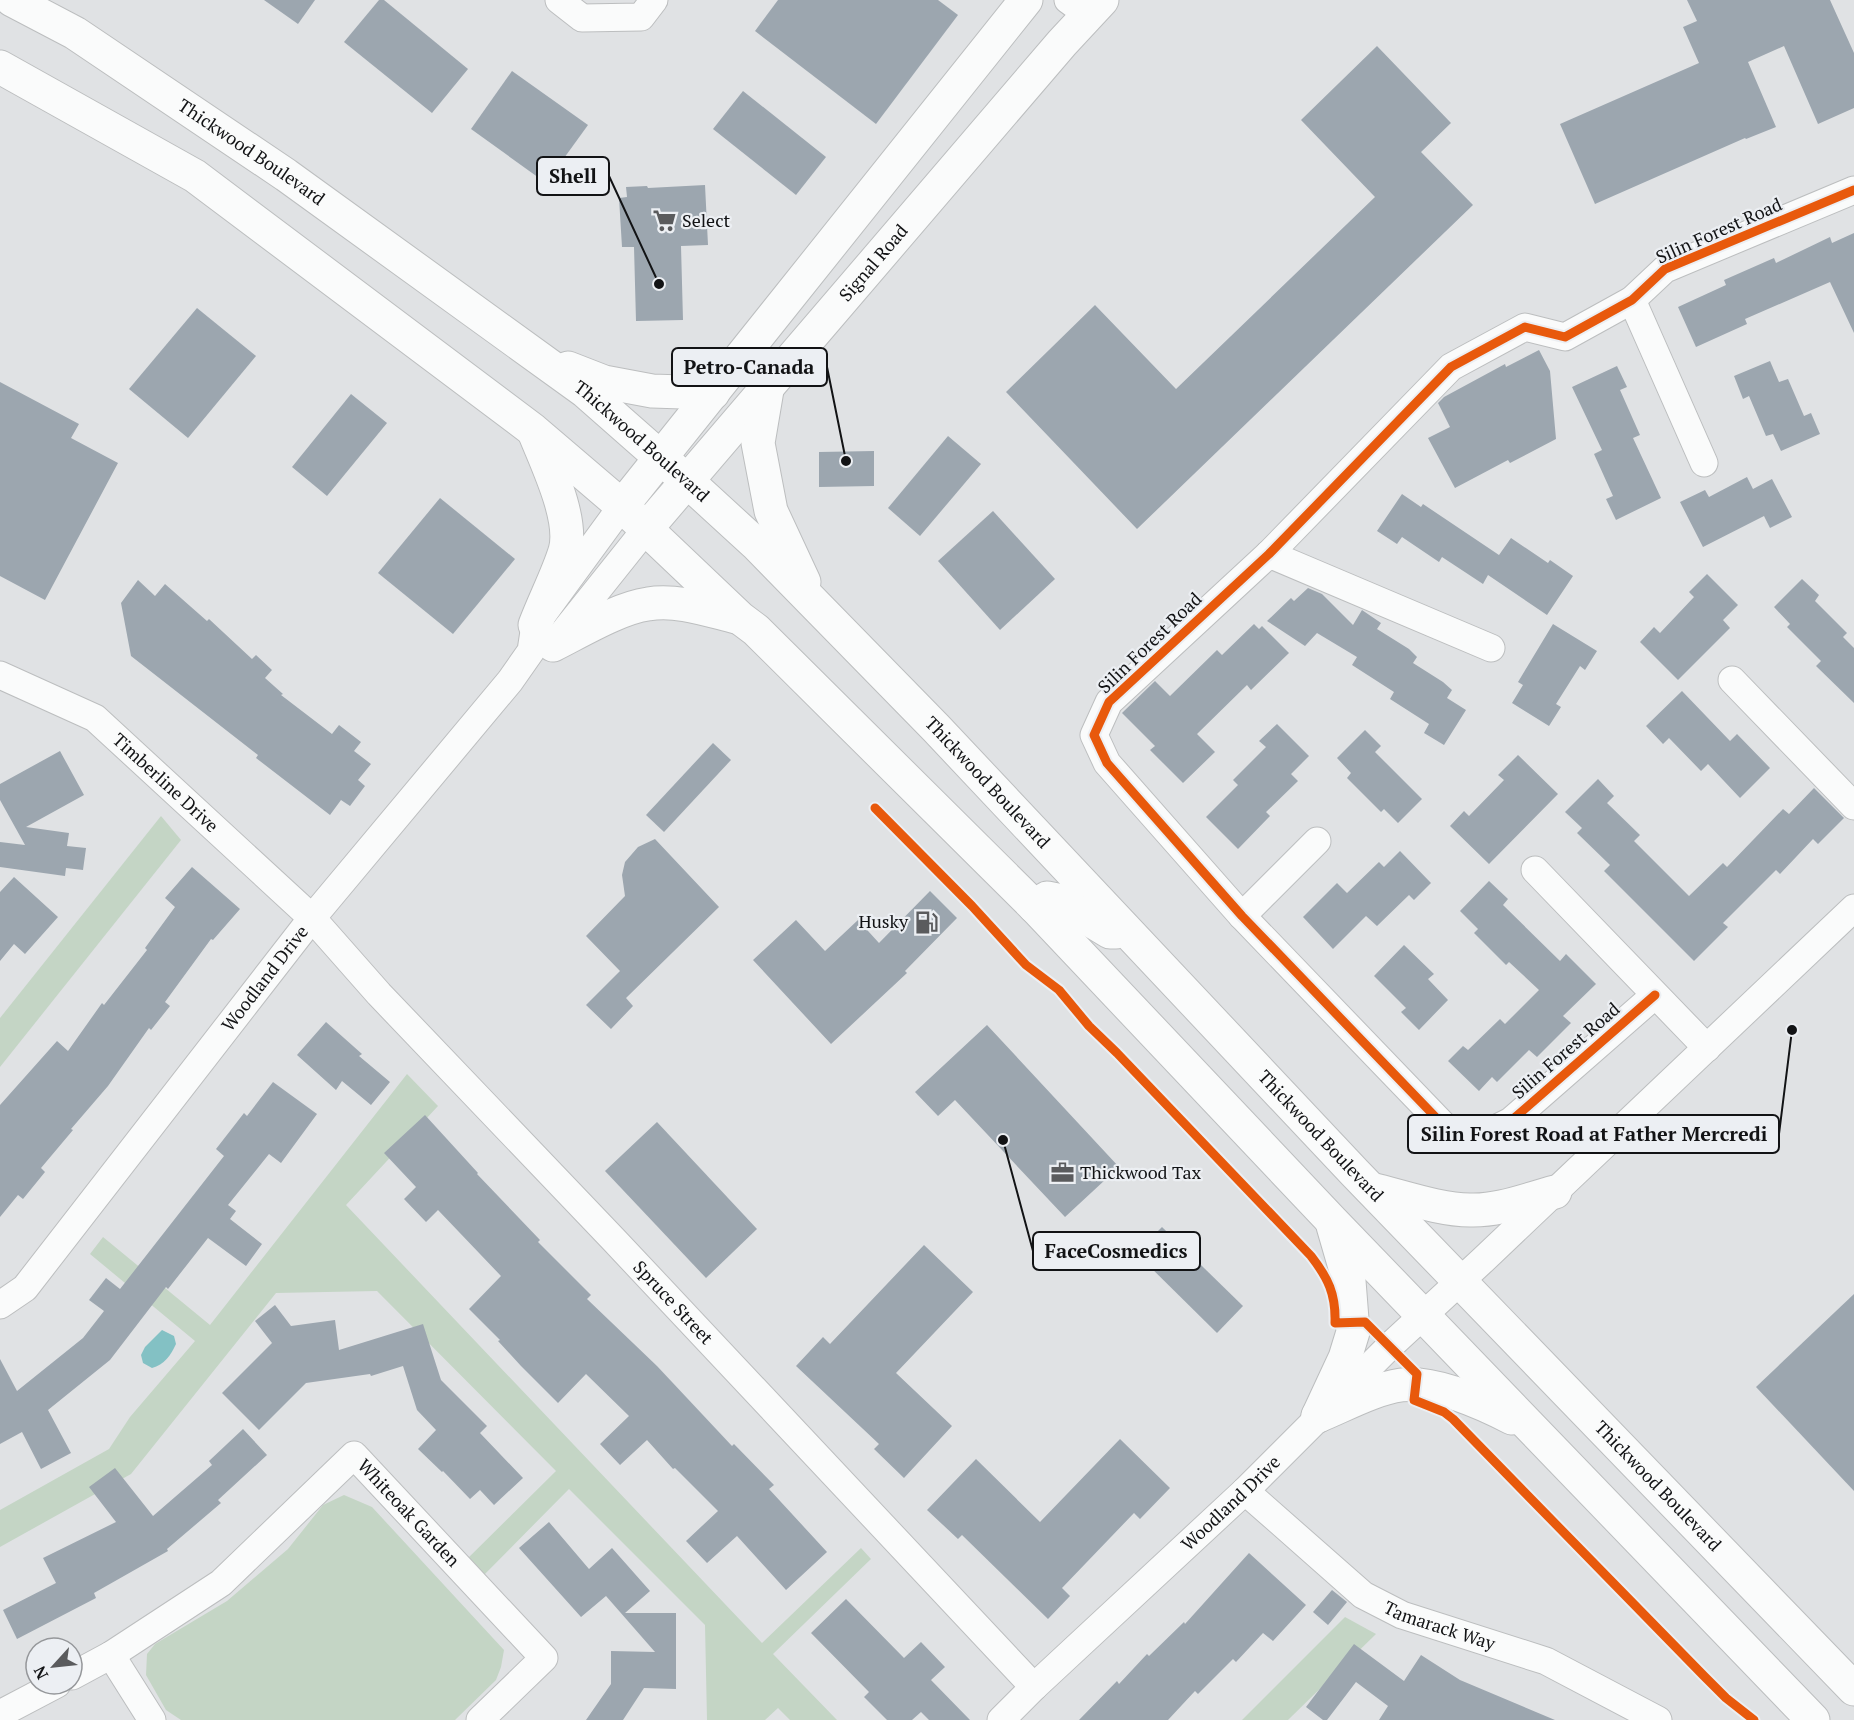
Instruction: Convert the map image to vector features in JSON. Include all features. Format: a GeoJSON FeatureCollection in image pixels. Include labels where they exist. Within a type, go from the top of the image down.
{"type":"FeatureCollection","features":[{"type":"Feature","properties":{"kind":"main road","name":"Thickwood Boulevard"},"geometry":{"type":"LineString","coordinates":[[12,0],[75,33],[286,175],[586,392],[756,544],[936,728],[1460,1283],[1854,1689]]}},
{"type":"Feature","properties":{"kind":"main road"},"geometry":{"type":"LineString","coordinates":[[622,506],[1026,0]]}},
{"type":"Feature","properties":{"kind":"main road","name":"Signal Road"},"geometry":{"type":"LineString","coordinates":[[646,529],[1086,5]]}},
{"type":"Feature","properties":{"kind":"main road"},"geometry":{"type":"LineString","coordinates":[[0,67],[195,176],[533,430],[622,506],[740,618],[756,630],[1035,907],[1332,1221],[1813,1720]]}},
{"type":"Feature","properties":{"kind":"main road"},"geometry":{"type":"LineString","coordinates":[[532,353],[604,382],[652,392],[713,393]]}},
{"type":"Feature","properties":{"kind":"main road"},"geometry":{"type":"LineString","coordinates":[[768,384],[758,443],[771,511],[815,605]]}},
{"type":"Feature","properties":{"kind":"main road"},"geometry":{"type":"LineString","coordinates":[[533,430],[566,521],[566,549],[540,640]]}},
{"type":"Feature","properties":{"kind":"main road"},"geometry":{"type":"LineString","coordinates":[[540,640],[649,603],[690,605],[740,618]]}},
{"type":"Feature","properties":{"kind":"main road"},"geometry":{"type":"LineString","coordinates":[[1035,907],[1047,898],[1057,900],[1110,932],[1127,932]]}},
{"type":"Feature","properties":{"kind":"main road"},"geometry":{"type":"LineString","coordinates":[[1371,1189],[1449,1208],[1470,1210],[1491,1209],[1555,1192]]}},
{"type":"Feature","properties":{"kind":"main road"},"geometry":{"type":"LineString","coordinates":[[1318,1416],[1345,1358],[1353,1332],[1349,1281],[1332,1221]]}},
{"type":"Feature","properties":{"kind":"main road"},"geometry":{"type":"LineString","coordinates":[[1318,1416],[1379,1391],[1400,1385],[1416,1384],[1465,1396],[1532,1429]]}},
{"type":"Feature","properties":{"kind":"street"},"geometry":{"type":"LineString","coordinates":[[559,0],[582,18],[641,17],[654,0]]}},
{"type":"Feature","properties":{"kind":"street","name":"Silin Forest Road"},"geometry":{"type":"LineString","coordinates":[[1655,995],[1511,1121],[1483,1136],[1447,1129],[1242,916],[1107,763],[1094,735],[1108,702],[1269,554],[1451,367],[1525,327],[1565,337],[1632,300],[1665,269],[1854,190]]}},
{"type":"Feature","properties":{"kind":"street"},"geometry":{"type":"LineString","coordinates":[[1632,300],[1704,463]]}},
{"type":"Feature","properties":{"kind":"street","name":"Woodland Drive"},"geometry":{"type":"LineString","coordinates":[[0,1305],[25,1288],[312,918],[510,681],[540,640],[622,506]]}},
{"type":"Feature","properties":{"kind":"street","name":"Woodland Drive"},"geometry":{"type":"LineString","coordinates":[[540,640],[646,529]]}},
{"type":"Feature","properties":{"kind":"street"},"geometry":{"type":"LineString","coordinates":[[1269,554],[1491,648]]}},
{"type":"Feature","properties":{"kind":"street","name":"Timberline Drive"},"geometry":{"type":"LineString","coordinates":[[0,675],[95,718],[312,918]]}},
{"type":"Feature","properties":{"kind":"street"},"geometry":{"type":"LineString","coordinates":[[1732,680],[1854,806]]}},
{"type":"Feature","properties":{"kind":"street"},"geometry":{"type":"LineString","coordinates":[[1242,916],[1317,841]]}},
{"type":"Feature","properties":{"kind":"street"},"geometry":{"type":"LineString","coordinates":[[1535,870],[1707,1048]]}},
{"type":"Feature","properties":{"kind":"street"},"geometry":{"type":"LineString","coordinates":[[1460,1283],[1854,908]]}},
{"type":"Feature","properties":{"kind":"street","name":"Spruce Street"},"geometry":{"type":"LineString","coordinates":[[312,918],[379,994],[1034,1687]]}},
{"type":"Feature","properties":{"kind":"street","name":"Woodland Drive"},"geometry":{"type":"LineString","coordinates":[[1001,1720],[1245,1491],[1318,1416],[1423,1315],[1460,1283]]}},
{"type":"Feature","properties":{"kind":"street","name":"Whiteoak Garden"},"geometry":{"type":"LineString","coordinates":[[84,1670],[111,1655],[220,1583],[354,1455],[544,1658],[480,1720]]}},
{"type":"Feature","properties":{"kind":"street","name":"Tamarack Way"},"geometry":{"type":"LineString","coordinates":[[1245,1491],[1363,1595],[1402,1616],[1546,1661],[1658,1720]]}},
{"type":"Feature","properties":{"kind":"street"},"geometry":{"type":"LineString","coordinates":[[111,1655],[152,1720]]}},
{"type":"Feature","properties":{"kind":"street"},"geometry":{"type":"LineString","coordinates":[[0,1714],[34,1696]]}},
{"type":"Feature","properties":{"kind":"green space"},"geometry":{"type":"Polygon","coordinates":[[[161,816],[181,840],[0,1067],[0,1018],[161,816]]]}},
{"type":"Feature","properties":{"kind":"green space"},"geometry":{"type":"Polygon","coordinates":[[[407,1074],[438,1106],[346,1205],[762,1643],[861,1548],[871,1559],[773,1654],[837,1720],[790,1720],[778,1708],[765,1720],[707,1720],[705,1625],[569,1489],[478,1581],[462,1564],[556,1471],[377,1291],[276,1293],[131,1474],[0,1547],[0,1510],[109,1449],[130,1417],[195,1341],[90,1254],[103,1237],[210,1325],[407,1074]]]}},
{"type":"Feature","properties":{"kind":"green space"},"geometry":{"type":"Polygon","coordinates":[[[344,1495],[372,1507],[504,1650],[496,1680],[455,1720],[181,1720],[166,1710],[146,1675],[147,1654],[155,1644],[227,1601],[288,1549],[323,1505],[344,1495]]]}},
{"type":"Feature","properties":{"kind":"green space"},"geometry":{"type":"Polygon","coordinates":[[[1345,1617],[1376,1634],[1288,1720],[1242,1720],[1345,1617]]]}},
{"type":"Feature","properties":{"kind":"water"},"geometry":{"type":"Polygon","coordinates":[[[162,1330],[174,1336],[176,1344],[167,1359],[152,1368],[143,1363],[141,1355],[145,1347],[162,1330]]]}},
{"type":"Feature","properties":{"kind":"building"},"geometry":{"type":"Polygon","coordinates":[[[264,0],[315,0],[298,24],[264,0]]]}},
{"type":"Feature","properties":{"kind":"building"},"geometry":{"type":"Polygon","coordinates":[[[379,0],[384,0],[468,69],[432,113],[344,42],[379,0]]]}},
{"type":"Feature","properties":{"kind":"building"},"geometry":{"type":"Polygon","coordinates":[[[778,0],[938,0],[958,15],[876,124],[755,31],[778,0]]]}},
{"type":"Feature","properties":{"kind":"building"},"geometry":{"type":"Polygon","coordinates":[[[1687,0],[1830,0],[1854,53],[1854,108],[1818,124],[1784,46],[1748,62],[1776,127],[1745,138],[1595,204],[1560,124],[1699,63],[1683,27],[1697,21],[1687,0]]]}},
{"type":"Feature","properties":{"kind":"building"},"geometry":{"type":"Polygon","coordinates":[[[1377,46],[1451,123],[1421,152],[1473,205],[1137,529],[1006,392],[1095,305],[1176,389],[1375,197],[1301,120],[1377,46]]]}},
{"type":"Feature","properties":{"kind":"building"},"geometry":{"type":"Polygon","coordinates":[[[512,71],[588,125],[546,183],[471,129],[512,71]]]}},
{"type":"Feature","properties":{"kind":"building"},"geometry":{"type":"Polygon","coordinates":[[[743,91],[826,157],[796,195],[713,129],[743,91]]]}},
{"type":"Feature","properties":{"kind":"building"},"geometry":{"type":"Polygon","coordinates":[[[705,185],[708,245],[681,246],[683,320],[636,321],[634,247],[622,247],[619,198],[627,197],[626,187],[705,185]]]}},
{"type":"Feature","properties":{"kind":"building"},"geometry":{"type":"Polygon","coordinates":[[[1854,233],[1854,333],[1830,282],[1745,319],[1747,324],[1696,347],[1678,307],[1726,285],[1724,280],[1774,258],[1776,263],[1830,237],[1832,243],[1854,233]]]}},
{"type":"Feature","properties":{"kind":"building"},"geometry":{"type":"Polygon","coordinates":[[[197,308],[256,356],[188,438],[129,389],[197,308]]]}},
{"type":"Feature","properties":{"kind":"building"},"geometry":{"type":"Polygon","coordinates":[[[1539,350],[1550,371],[1556,439],[1510,463],[1508,460],[1455,488],[1428,438],[1450,427],[1438,403],[1444,397],[1505,364],[1506,367],[1539,350]]]}},
{"type":"Feature","properties":{"kind":"building"},"geometry":{"type":"Polygon","coordinates":[[[1770,361],[1779,382],[1788,379],[1804,416],[1811,413],[1820,434],[1781,451],[1773,434],[1766,436],[1749,396],[1743,399],[1734,376],[1770,361]]]}},
{"type":"Feature","properties":{"kind":"building"},"geometry":{"type":"Polygon","coordinates":[[[1617,366],[1627,387],[1620,390],[1640,435],[1633,438],[1661,498],[1616,520],[1606,499],[1613,496],[1594,454],[1602,450],[1572,387],[1617,366]]]}},
{"type":"Feature","properties":{"kind":"building"},"geometry":{"type":"Polygon","coordinates":[[[0,382],[79,424],[71,438],[118,463],[45,600],[0,576],[0,382]]]}},
{"type":"Feature","properties":{"kind":"building"},"geometry":{"type":"Polygon","coordinates":[[[351,394],[387,423],[327,496],[292,467],[351,394]]]}},
{"type":"Feature","properties":{"kind":"building"},"geometry":{"type":"Polygon","coordinates":[[[948,436],[981,464],[920,536],[888,508],[948,436]]]}},
{"type":"Feature","properties":{"kind":"building"},"geometry":{"type":"Polygon","coordinates":[[[874,451],[874,486],[819,487],[819,452],[874,451]]]}},
{"type":"Feature","properties":{"kind":"building"},"geometry":{"type":"Polygon","coordinates":[[[1747,477],[1753,489],[1772,479],[1792,517],[1770,528],[1764,516],[1703,547],[1680,502],[1705,490],[1709,497],[1747,477]]]}},
{"type":"Feature","properties":{"kind":"building"},"geometry":{"type":"Polygon","coordinates":[[[1402,494],[1421,507],[1423,504],[1499,555],[1511,538],[1548,563],[1550,560],[1573,576],[1547,615],[1488,575],[1483,584],[1442,557],[1439,562],[1402,537],[1397,544],[1377,531],[1402,494]]]}},
{"type":"Feature","properties":{"kind":"building"},"geometry":{"type":"Polygon","coordinates":[[[440,498],[515,559],[453,634],[378,573],[440,498]]]}},
{"type":"Feature","properties":{"kind":"building"},"geometry":{"type":"Polygon","coordinates":[[[993,511],[1055,579],[1000,630],[938,561],[993,511]]]}},
{"type":"Feature","properties":{"kind":"building"},"geometry":{"type":"Polygon","coordinates":[[[1707,574],[1738,605],[1723,620],[1730,628],[1678,680],[1640,642],[1654,627],[1660,633],[1694,597],[1689,592],[1707,574]]]}},
{"type":"Feature","properties":{"kind":"building"},"geometry":{"type":"Polygon","coordinates":[[[1802,579],[1819,595],[1815,601],[1847,633],[1843,637],[1854,648],[1854,703],[1816,666],[1821,661],[1787,627],[1790,624],[1774,607],[1802,579]]]}},
{"type":"Feature","properties":{"kind":"building"},"geometry":{"type":"Polygon","coordinates":[[[138,580],[155,596],[165,584],[207,621],[209,619],[252,659],[256,655],[272,670],[265,678],[283,694],[281,695],[332,734],[339,725],[361,742],[354,751],[371,764],[358,780],[365,786],[350,806],[341,800],[330,815],[256,758],[258,755],[131,656],[121,603],[138,580]]]}},
{"type":"Feature","properties":{"kind":"building"},"geometry":{"type":"Polygon","coordinates":[[[1308,588],[1322,594],[1353,625],[1362,610],[1381,623],[1377,629],[1409,649],[1417,657],[1413,663],[1452,690],[1447,698],[1466,710],[1444,745],[1424,733],[1429,724],[1390,699],[1394,692],[1352,665],[1357,657],[1317,633],[1305,646],[1267,621],[1291,598],[1294,601],[1308,588]]]}},
{"type":"Feature","properties":{"kind":"building"},"geometry":{"type":"Polygon","coordinates":[[[1254,624],[1259,629],[1262,626],[1289,653],[1251,690],[1247,685],[1197,734],[1215,752],[1183,783],[1150,750],[1155,746],[1122,713],[1155,681],[1170,696],[1217,650],[1222,655],[1254,624]]]}},
{"type":"Feature","properties":{"kind":"building"},"geometry":{"type":"Polygon","coordinates":[[[1553,624],[1597,651],[1585,670],[1580,666],[1556,704],[1561,707],[1549,726],[1512,703],[1523,685],[1518,682],[1553,624]]]}},
{"type":"Feature","properties":{"kind":"building"},"geometry":{"type":"Polygon","coordinates":[[[1682,691],[1730,741],[1737,734],[1770,768],[1740,798],[1708,764],[1701,771],[1669,738],[1663,744],[1646,726],[1682,691]]]}},
{"type":"Feature","properties":{"kind":"building"},"geometry":{"type":"Polygon","coordinates":[[[1277,724],[1309,756],[1291,774],[1298,781],[1266,812],[1270,816],[1238,849],[1206,817],[1238,785],[1233,780],[1266,747],[1259,741],[1277,724]]]}},
{"type":"Feature","properties":{"kind":"building"},"geometry":{"type":"Polygon","coordinates":[[[1365,730],[1381,746],[1375,752],[1422,799],[1398,823],[1384,809],[1381,812],[1347,778],[1351,773],[1337,758],[1365,730]]]}},
{"type":"Feature","properties":{"kind":"building"},"geometry":{"type":"Polygon","coordinates":[[[713,743],[731,760],[664,832],[646,815],[713,743]]]}},
{"type":"Feature","properties":{"kind":"building"},"geometry":{"type":"Polygon","coordinates":[[[60,751],[84,795],[26,827],[69,833],[67,846],[86,848],[83,870],[66,868],[65,876],[0,867],[0,842],[25,845],[0,800],[0,784],[60,751]]]}},
{"type":"Feature","properties":{"kind":"building"},"geometry":{"type":"Polygon","coordinates":[[[1518,755],[1558,794],[1489,864],[1450,826],[1464,811],[1469,816],[1504,780],[1498,775],[1518,755]]]}},
{"type":"Feature","properties":{"kind":"building"},"geometry":{"type":"Polygon","coordinates":[[[1598,779],[1614,796],[1607,803],[1640,835],[1634,841],[1689,896],[1723,863],[1727,867],[1783,809],[1789,814],[1814,788],[1844,818],[1818,844],[1813,839],[1780,874],[1776,870],[1723,923],[1728,927],[1694,961],[1604,871],[1610,865],[1577,833],[1582,828],[1565,812],[1598,779]]]}},
{"type":"Feature","properties":{"kind":"building"},"geometry":{"type":"Polygon","coordinates":[[[655,839],[719,907],[626,998],[633,1006],[611,1029],[586,1005],[620,971],[586,936],[625,896],[622,875],[625,862],[638,847],[655,839]]]}},
{"type":"Feature","properties":{"kind":"building"},"geometry":{"type":"Polygon","coordinates":[[[1400,851],[1431,883],[1414,900],[1409,895],[1377,926],[1366,916],[1333,949],[1303,917],[1337,883],[1347,893],[1379,862],[1384,867],[1400,851]]]}},
{"type":"Feature","properties":{"kind":"building"},"geometry":{"type":"Polygon","coordinates":[[[192,867],[240,909],[213,940],[211,939],[165,1002],[170,1006],[151,1030],[149,1028],[108,1086],[41,1168],[45,1172],[23,1199],[18,1195],[0,1217],[0,1105],[57,1041],[68,1051],[102,1003],[104,1005],[147,950],[145,948],[175,907],[165,898],[192,867]]]}},
{"type":"Feature","properties":{"kind":"building"},"geometry":{"type":"Polygon","coordinates":[[[14,877],[58,917],[25,954],[14,944],[0,961],[0,892],[14,877]]]}},
{"type":"Feature","properties":{"kind":"building"},"geometry":{"type":"Polygon","coordinates":[[[1489,881],[1508,899],[1503,905],[1560,961],[1566,954],[1596,984],[1563,1016],[1571,1023],[1537,1057],[1529,1050],[1497,1082],[1492,1077],[1479,1091],[1448,1061],[1463,1046],[1468,1050],[1500,1019],[1505,1024],[1539,990],[1509,962],[1506,965],[1474,933],[1478,929],[1460,911],[1489,881]]]}},
{"type":"Feature","properties":{"kind":"building"},"geometry":{"type":"Polygon","coordinates":[[[930,891],[957,918],[905,971],[907,973],[831,1044],[753,960],[796,920],[825,951],[858,920],[879,943],[930,891]]]}},
{"type":"Feature","properties":{"kind":"building"},"geometry":{"type":"Polygon","coordinates":[[[1404,945],[1434,974],[1428,979],[1448,1000],[1419,1030],[1401,1012],[1406,1008],[1374,976],[1404,945]]]}},
{"type":"Feature","properties":{"kind":"building"},"geometry":{"type":"Polygon","coordinates":[[[326,1022],[362,1054],[359,1056],[390,1082],[371,1105],[342,1081],[336,1090],[297,1055],[326,1022]]]}},
{"type":"Feature","properties":{"kind":"building"},"geometry":{"type":"Polygon","coordinates":[[[987,1025],[1119,1167],[1065,1217],[955,1100],[938,1116],[915,1092],[987,1025]]]}},
{"type":"Feature","properties":{"kind":"building"},"geometry":{"type":"Polygon","coordinates":[[[273,1082],[317,1114],[281,1163],[269,1154],[228,1205],[236,1211],[230,1219],[262,1244],[246,1266],[208,1238],[168,1289],[166,1287],[110,1360],[48,1410],[71,1453],[41,1469],[22,1432],[0,1444],[0,1359],[17,1391],[83,1338],[104,1311],[89,1300],[106,1278],[120,1289],[224,1156],[216,1149],[244,1113],[247,1116],[273,1082]]]}},
{"type":"Feature","properties":{"kind":"building"},"geometry":{"type":"Polygon","coordinates":[[[425,1115],[540,1240],[538,1242],[591,1295],[587,1299],[657,1366],[732,1446],[734,1444],[774,1485],[769,1489],[827,1552],[786,1590],[737,1536],[707,1563],[686,1541],[718,1511],[675,1468],[673,1469],[647,1440],[620,1465],[600,1444],[629,1416],[586,1374],[558,1403],[469,1309],[501,1276],[438,1210],[426,1222],[404,1199],[416,1187],[384,1153],[425,1115]]]}},
{"type":"Feature","properties":{"kind":"building"},"geometry":{"type":"Polygon","coordinates":[[[657,1122],[757,1229],[706,1278],[605,1171],[657,1122]]]}},
{"type":"Feature","properties":{"kind":"building"},"geometry":{"type":"Polygon","coordinates":[[[1162,1227],[1243,1306],[1217,1333],[1136,1253],[1162,1227]]]}},
{"type":"Feature","properties":{"kind":"building"},"geometry":{"type":"Polygon","coordinates":[[[924,1245],[973,1292],[896,1373],[952,1426],[904,1478],[874,1449],[879,1444],[796,1366],[823,1337],[830,1344],[924,1245]]]}},
{"type":"Feature","properties":{"kind":"building"},"geometry":{"type":"Polygon","coordinates":[[[1854,1294],[1854,1491],[1756,1387],[1854,1294]]]}},
{"type":"Feature","properties":{"kind":"building"},"geometry":{"type":"Polygon","coordinates":[[[275,1305],[291,1326],[335,1320],[339,1350],[423,1324],[441,1380],[487,1426],[480,1433],[523,1478],[494,1505],[480,1490],[470,1499],[418,1449],[436,1430],[417,1410],[403,1366],[371,1376],[370,1374],[306,1383],[259,1430],[222,1393],[272,1343],[255,1321],[275,1305]]]}},
{"type":"Feature","properties":{"kind":"building"},"geometry":{"type":"Polygon","coordinates":[[[243,1429],[267,1455],[218,1500],[221,1503],[167,1549],[168,1551],[94,1593],[96,1598],[17,1639],[3,1610],[56,1583],[43,1558],[116,1522],[89,1487],[115,1468],[153,1516],[212,1465],[209,1461],[243,1429]]]}},
{"type":"Feature","properties":{"kind":"building"},"geometry":{"type":"Polygon","coordinates":[[[1120,1439],[1170,1488],[1140,1519],[1134,1513],[1062,1588],[1070,1596],[1048,1619],[962,1535],[958,1539],[927,1510],[976,1459],[1040,1522],[1120,1439]]]}},
{"type":"Feature","properties":{"kind":"building"},"geometry":{"type":"Polygon","coordinates":[[[549,1522],[589,1569],[612,1548],[650,1591],[625,1613],[676,1613],[676,1689],[644,1688],[623,1720],[586,1720],[611,1684],[611,1651],[655,1652],[606,1596],[581,1617],[519,1548],[549,1522]]]}},
{"type":"Feature","properties":{"kind":"building"},"geometry":{"type":"Polygon","coordinates":[[[1249,1553],[1306,1605],[1273,1641],[1263,1633],[1236,1662],[1233,1659],[1198,1694],[1195,1691],[1168,1720],[1079,1720],[1117,1681],[1119,1684],[1147,1654],[1149,1656],[1184,1622],[1185,1624],[1249,1553]]]}},
{"type":"Feature","properties":{"kind":"building"},"geometry":{"type":"Polygon","coordinates":[[[1332,1590],[1347,1602],[1328,1625],[1313,1612],[1332,1590]]]}},
{"type":"Feature","properties":{"kind":"building"},"geometry":{"type":"Polygon","coordinates":[[[846,1599],[904,1658],[921,1642],[945,1667],[931,1680],[970,1720],[929,1720],[921,1712],[912,1720],[887,1720],[864,1697],[869,1692],[811,1633],[846,1599]]]}},
{"type":"Feature","properties":{"kind":"building"},"geometry":{"type":"Polygon","coordinates":[[[1354,1644],[1404,1681],[1421,1655],[1460,1680],[1555,1720],[1379,1720],[1388,1706],[1356,1682],[1327,1720],[1323,1720],[1306,1707],[1354,1644]]]}},
{"type":"Feature","properties":{"kind":"cycle path"},"geometry":{"type":"LineString","coordinates":[[1655,995],[1511,1121],[1483,1135],[1447,1129],[1242,916],[1107,763],[1094,735],[1109,702],[1269,554],[1451,367],[1525,327],[1565,337],[1632,300],[1665,269],[1854,190]]}},
{"type":"Feature","properties":{"kind":"cycle path"},"geometry":{"type":"LineString","coordinates":[[875,808],[972,906],[1026,965],[1059,990],[1089,1026],[1311,1256],[1330,1287],[1335,1323],[1365,1322],[1417,1374],[1414,1400],[1444,1412],[1453,1419],[1704,1676],[1726,1698],[1754,1720]]}},
{"type":"Feature","properties":{"kind":"place","name":"Select"},"geometry":{"type":"Point","coordinates":[664,221]}},
{"type":"Feature","properties":{"kind":"place","name":"Shell"},"geometry":{"type":"Point","coordinates":[659,284]}},
{"type":"Feature","properties":{"kind":"place","name":"Petro-Canada"},"geometry":{"type":"Point","coordinates":[846,461]}},
{"type":"Feature","properties":{"kind":"place","name":"Husky"},"geometry":{"type":"Point","coordinates":[926,922]}},
{"type":"Feature","properties":{"kind":"place","name":"Silin Forest Road at Father Mercredi"},"geometry":{"type":"Point","coordinates":[1792,1030]}},
{"type":"Feature","properties":{"kind":"place","name":"FaceCosmedics"},"geometry":{"type":"Point","coordinates":[1003,1140]}},
{"type":"Feature","properties":{"kind":"place","name":"Thickwood Tax"},"geometry":{"type":"Point","coordinates":[1062,1173]}}]}
